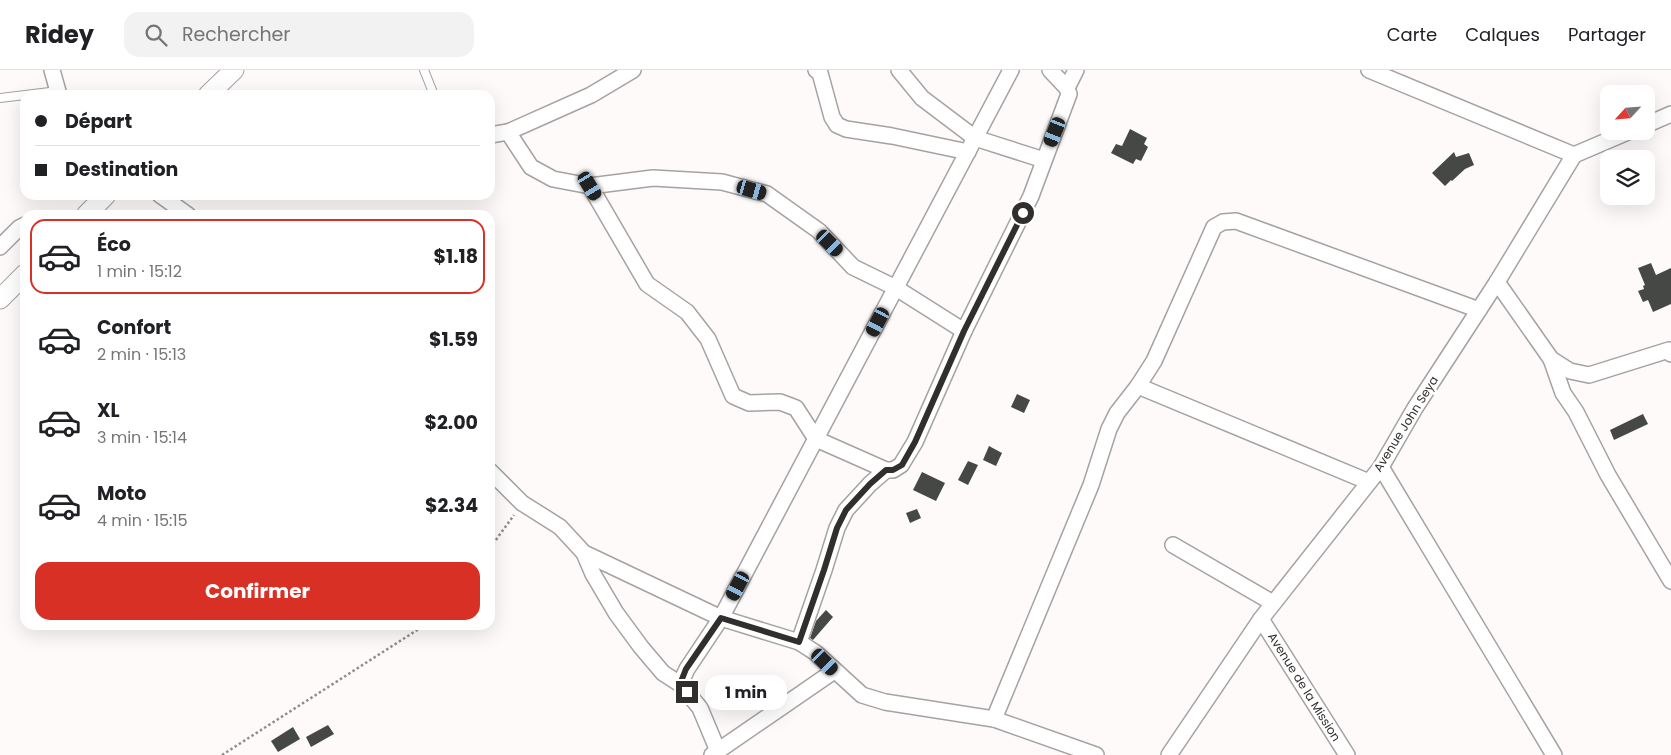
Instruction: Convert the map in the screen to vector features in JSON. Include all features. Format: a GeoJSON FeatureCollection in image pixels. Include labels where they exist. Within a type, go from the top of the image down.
{"type":"FeatureCollection","features":[{"type":"Feature","properties":{"kind":"street"},"geometry":{"type":"LineString","coordinates":[[52,70],[58,90]]}},
{"type":"Feature","properties":{"kind":"street"},"geometry":{"type":"LineString","coordinates":[[495,134],[508,132],[591,95],[633,70]]}},
{"type":"Feature","properties":{"kind":"street"},"geometry":{"type":"LineString","coordinates":[[816,70],[820,73],[832,117],[837,125],[846,129],[968,152]]}},
{"type":"Feature","properties":{"kind":"street"},"geometry":{"type":"LineString","coordinates":[[899,70],[922,98],[975,138],[1044,160]]}},
{"type":"Feature","properties":{"kind":"street"},"geometry":{"type":"LineString","coordinates":[[680,684],[686,669],[721,618],[1011,70]]}},
{"type":"Feature","properties":{"kind":"street"},"geometry":{"type":"LineString","coordinates":[[590,186],[647,284],[687,312],[708,339],[733,396],[749,403],[780,402],[796,408],[816,439],[886,470],[893,470],[902,465],[915,442],[964,331],[1031,196],[1069,94],[1067,88],[1050,70]]}},
{"type":"Feature","properties":{"kind":"street"},"geometry":{"type":"LineString","coordinates":[[1067,88],[1076,70]]}},
{"type":"Feature","properties":{"kind":"street"},"geometry":{"type":"LineString","coordinates":[[1369,70],[1574,155],[1609,140]]}},
{"type":"Feature","properties":{"kind":"street"},"geometry":{"type":"LineString","coordinates":[[213,90],[231,71]]}},
{"type":"Feature","properties":{"kind":"street"},"geometry":{"type":"LineString","coordinates":[[1655,121],[1671,114]]}},
{"type":"Feature","properties":{"kind":"street"},"geometry":{"type":"LineString","coordinates":[[508,132],[531,168],[553,179],[590,186],[653,178],[722,182],[767,194],[818,231],[853,266],[896,288],[964,331]]}},
{"type":"Feature","properties":{"kind":"street","name":"Avenue John Seya"},"geometry":{"type":"LineString","coordinates":[[1169,755],[1261,618],[1381,467],[1415,408],[1497,282],[1574,155]]}},
{"type":"Feature","properties":{"kind":"street"},"geometry":{"type":"LineString","coordinates":[[91,210],[101,200]]}},
{"type":"Feature","properties":{"kind":"street"},"geometry":{"type":"LineString","coordinates":[[167,200],[181,210]]}},
{"type":"Feature","properties":{"kind":"street"},"geometry":{"type":"LineString","coordinates":[[994,719],[1091,485],[1109,430],[1117,413],[1154,361],[1214,227],[1223,222],[1236,221],[1479,310]]}},
{"type":"Feature","properties":{"kind":"street"},"geometry":{"type":"LineString","coordinates":[[0,247],[20,228]]}},
{"type":"Feature","properties":{"kind":"street"},"geometry":{"type":"LineString","coordinates":[[0,299],[20,279]]}},
{"type":"Feature","properties":{"kind":"street"},"geometry":{"type":"LineString","coordinates":[[1497,282],[1551,359],[1563,393],[1576,412],[1608,476],[1671,581]]}},
{"type":"Feature","properties":{"kind":"street"},"geometry":{"type":"LineString","coordinates":[[1551,359],[1570,371],[1589,375],[1670,351]]}},
{"type":"Feature","properties":{"kind":"street"},"geometry":{"type":"LineString","coordinates":[[1138,386],[1369,482]]}},
{"type":"Feature","properties":{"kind":"street"},"geometry":{"type":"LineString","coordinates":[[1381,467],[1554,755]]}},
{"type":"Feature","properties":{"kind":"street"},"geometry":{"type":"LineString","coordinates":[[799,642],[837,528],[846,510],[886,470]]}},
{"type":"Feature","properties":{"kind":"street"},"geometry":{"type":"LineString","coordinates":[[495,476],[522,503],[560,527],[584,553],[593,574],[616,614],[641,648],[663,673],[680,684],[700,708],[722,752],[834,670]]}},
{"type":"Feature","properties":{"kind":"street"},"geometry":{"type":"LineString","coordinates":[[1173,544],[1273,603]]}},
{"type":"Feature","properties":{"kind":"street"},"geometry":{"type":"LineString","coordinates":[[584,553],[721,618],[799,642],[816,653],[862,695],[885,702],[994,719],[1096,755]]}},
{"type":"Feature","properties":{"kind":"street","name":"Avenue de la Mission"},"geometry":{"type":"LineString","coordinates":[[1261,618],[1347,755]]}},
{"type":"Feature","properties":{"kind":"lane"},"geometry":{"type":"LineString","coordinates":[[424,70],[432,90]]}},
{"type":"Feature","properties":{"kind":"lane"},"geometry":{"type":"LineString","coordinates":[[0,98],[20,96]]}},
{"type":"Feature","properties":{"kind":"path"},"geometry":{"type":"LineString","coordinates":[[495,541],[522,503]]}},
{"type":"Feature","properties":{"kind":"path"},"geometry":{"type":"LineString","coordinates":[[222,755],[417,630]]}},
{"type":"Feature","properties":{"kind":"building"},"geometry":{"type":"Polygon","coordinates":[[[1130,129],[1147,138],[1144,144],[1148,147],[1141,161],[1136,159],[1133,164],[1111,153],[1116,144],[1122,146],[1130,129]]]}},
{"type":"Feature","properties":{"kind":"building"},"geometry":{"type":"Polygon","coordinates":[[[1454,152],[1456,157],[1469,153],[1474,165],[1465,169],[1445,186],[1432,173],[1454,152]]]}},
{"type":"Feature","properties":{"kind":"building"},"geometry":{"type":"Polygon","coordinates":[[[1651,263],[1656,275],[1671,268],[1671,304],[1653,312],[1648,300],[1643,302],[1638,291],[1644,289],[1643,286],[1645,285],[1638,268],[1651,263]]]}},
{"type":"Feature","properties":{"kind":"building"},"geometry":{"type":"Polygon","coordinates":[[[1017,394],[1030,400],[1024,413],[1011,407],[1017,394]]]}},
{"type":"Feature","properties":{"kind":"building"},"geometry":{"type":"Polygon","coordinates":[[[1643,414],[1648,424],[1614,440],[1610,430],[1643,414]]]}},
{"type":"Feature","properties":{"kind":"building"},"geometry":{"type":"Polygon","coordinates":[[[989,446],[1002,453],[996,466],[983,460],[989,446]]]}},
{"type":"Feature","properties":{"kind":"building"},"geometry":{"type":"Polygon","coordinates":[[[968,461],[978,465],[968,485],[958,480],[968,461]]]}},
{"type":"Feature","properties":{"kind":"building"},"geometry":{"type":"Polygon","coordinates":[[[922,472],[945,483],[936,501],[913,490],[922,472]]]}},
{"type":"Feature","properties":{"kind":"building"},"geometry":{"type":"Polygon","coordinates":[[[917,509],[921,518],[910,523],[906,513],[917,509]]]}},
{"type":"Feature","properties":{"kind":"building"},"geometry":{"type":"Polygon","coordinates":[[[826,610],[833,617],[813,640],[810,638],[816,621],[826,610]]]}},
{"type":"Feature","properties":{"kind":"building"},"geometry":{"type":"Polygon","coordinates":[[[328,725],[334,734],[311,747],[306,737],[328,725]]]}},
{"type":"Feature","properties":{"kind":"building"},"geometry":{"type":"Polygon","coordinates":[[[293,727],[300,739],[278,752],[271,741],[293,727]]]}},
{"type":"Feature","properties":{"kind":"route"},"geometry":{"type":"LineString","coordinates":[[687,692],[680,684],[686,669],[721,618],[799,642],[837,528],[846,510],[886,470],[893,470],[902,465],[915,442],[964,331],[1023,213]]}}]}
